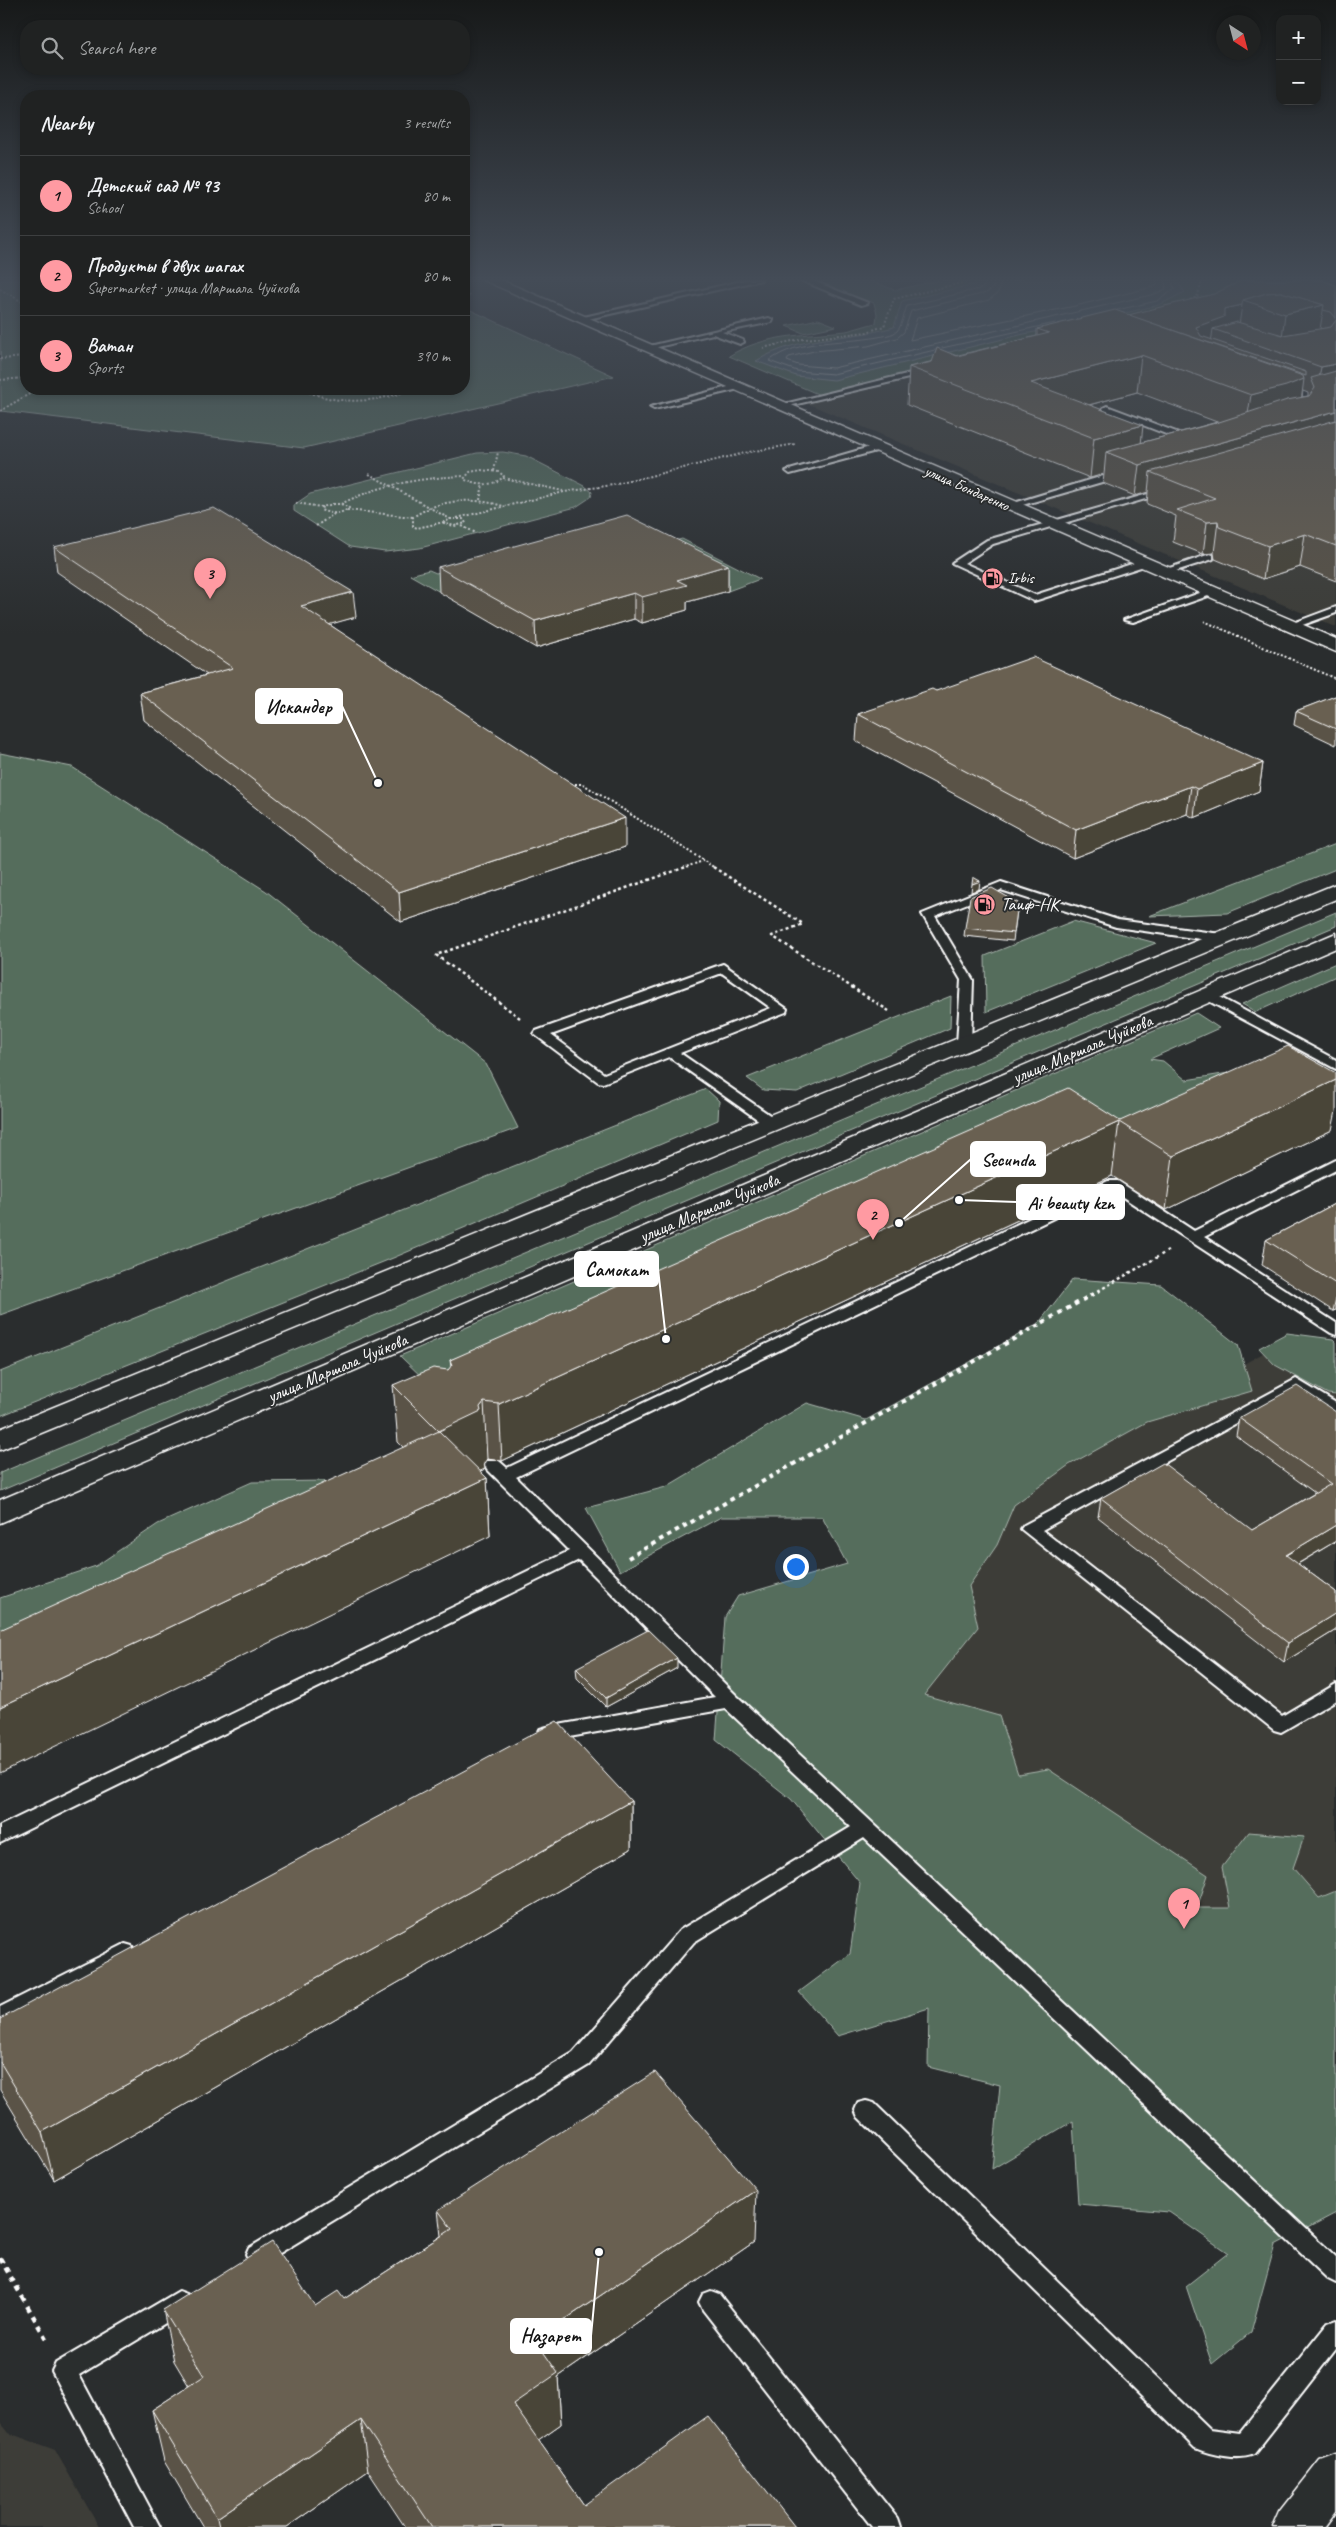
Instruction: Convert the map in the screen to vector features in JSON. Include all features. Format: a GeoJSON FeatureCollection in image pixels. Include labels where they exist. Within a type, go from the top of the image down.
{"type":"FeatureCollection","features":[{"type":"Feature","properties":{"kind":"main road","name":"улица Бондаренко"},"geometry":{"type":"LineString","coordinates":[[761,398],[1050,524],[1334,644]]}},
{"type":"Feature","properties":{"kind":"main road"},"geometry":{"type":"LineString","coordinates":[[0,1440],[1336,890]]}},
{"type":"Feature","properties":{"kind":"main road","name":"улица Маршала Чуйкова"},"geometry":{"type":"LineString","coordinates":[[0,1512],[1336,940]]}},
{"type":"Feature","properties":{"kind":"main road"},"geometry":{"type":"LineString","coordinates":[[1296,2527],[1336,2476]]}},
{"type":"Feature","properties":{"kind":"lane"},"geometry":{"type":"LineString","coordinates":[[654,407],[691,398]]}},
{"type":"Feature","properties":{"kind":"lane"},"geometry":{"type":"LineString","coordinates":[[780,406],[814,398]]}},
{"type":"Feature","properties":{"kind":"lane"},"geometry":{"type":"LineString","coordinates":[[1107,408],[1202,444]]}},
{"type":"Feature","properties":{"kind":"lane"},"geometry":{"type":"LineString","coordinates":[[790,471],[877,448]]}},
{"type":"Feature","properties":{"kind":"lane"},"geometry":{"type":"LineString","coordinates":[[1009,506],[1130,471]]}},
{"type":"Feature","properties":{"kind":"lane"},"geometry":{"type":"LineString","coordinates":[[1144,563],[1034,598],[957,562],[990,542],[1178,488]]}},
{"type":"Feature","properties":{"kind":"lane"},"geometry":{"type":"LineString","coordinates":[[1164,572],[1210,557]]}},
{"type":"Feature","properties":{"kind":"lane"},"geometry":{"type":"LineString","coordinates":[[1129,620],[1211,592]]}},
{"type":"Feature","properties":{"kind":"lane"},"geometry":{"type":"LineString","coordinates":[[1290,626],[1336,610]]}},
{"type":"Feature","properties":{"kind":"lane"},"geometry":{"type":"LineString","coordinates":[[964,1044],[964,1010],[967,980],[928,914],[1001,886],[1116,923],[1221,938]]}},
{"type":"Feature","properties":{"kind":"lane"},"geometry":{"type":"LineString","coordinates":[[723,968],[781,1009],[603,1079],[541,1034],[723,968]]}},
{"type":"Feature","properties":{"kind":"lane"},"geometry":{"type":"LineString","coordinates":[[1208,995],[1336,1065]]}},
{"type":"Feature","properties":{"kind":"lane"},"geometry":{"type":"LineString","coordinates":[[670,1052],[772,1123]]}},
{"type":"Feature","properties":{"kind":"lane"},"geometry":{"type":"LineString","coordinates":[[1193,1237],[1336,1164]]}},
{"type":"Feature","properties":{"kind":"lane"},"geometry":{"type":"LineString","coordinates":[[1336,1330],[1113,1184],[499,1470],[730,1701],[1336,2272]]}},
{"type":"Feature","properties":{"kind":"lane"},"geometry":{"type":"LineString","coordinates":[[1336,1411],[1296,1384],[1030,1529],[1281,1725],[1336,1691]]}},
{"type":"Feature","properties":{"kind":"lane"},"geometry":{"type":"LineString","coordinates":[[0,1835],[580,1552]]}},
{"type":"Feature","properties":{"kind":"lane"},"geometry":{"type":"LineString","coordinates":[[527,1744],[544,1735],[730,1701]]}},
{"type":"Feature","properties":{"kind":"lane"},"geometry":{"type":"LineString","coordinates":[[242,2264],[580,2059],[687,1936],[865,1828]]}},
{"type":"Feature","properties":{"kind":"lane"},"geometry":{"type":"LineString","coordinates":[[0,2017],[140,1944]]}},
{"type":"Feature","properties":{"kind":"lane"},"geometry":{"type":"LineString","coordinates":[[866,2110],[1204,2440],[1245,2446],[1336,2332]]}},
{"type":"Feature","properties":{"kind":"lane"},"geometry":{"type":"LineString","coordinates":[[148,2527],[64,2371],[200,2289]]}},
{"type":"Feature","properties":{"kind":"lane"},"geometry":{"type":"LineString","coordinates":[[711,2302],[888,2527]]}},
{"type":"Feature","properties":{"kind":"path"},"geometry":{"type":"LineString","coordinates":[[0,410],[22,398]]}},
{"type":"Feature","properties":{"kind":"path"},"geometry":{"type":"LineString","coordinates":[[328,398],[356,400],[377,398]]}},
{"type":"Feature","properties":{"kind":"path"},"geometry":{"type":"LineString","coordinates":[[504,507],[480,500],[467,500],[418,512],[413,517],[413,526],[417,528],[450,519],[504,507],[564,492],[613,485],[748,452],[797,444]]}},
{"type":"Feature","properties":{"kind":"path"},"geometry":{"type":"LineString","coordinates":[[494,471],[498,452]]}},
{"type":"Feature","properties":{"kind":"path"},"geometry":{"type":"LineString","coordinates":[[296,503],[322,507],[342,504],[360,494],[389,485],[424,478],[464,476],[475,471],[494,471],[502,474],[503,478]]}},
{"type":"Feature","properties":{"kind":"path"},"geometry":{"type":"LineString","coordinates":[[369,474],[450,519]]}},
{"type":"Feature","properties":{"kind":"path"},"geometry":{"type":"LineString","coordinates":[[464,476],[466,481],[483,484],[496,482],[503,478],[564,492]]}},
{"type":"Feature","properties":{"kind":"path"},"geometry":{"type":"LineString","coordinates":[[480,500],[483,484]]}},
{"type":"Feature","properties":{"kind":"path"},"geometry":{"type":"LineString","coordinates":[[342,504],[348,506],[347,510]]}},
{"type":"Feature","properties":{"kind":"path"},"geometry":{"type":"LineString","coordinates":[[322,507],[322,512],[334,514]]}},
{"type":"Feature","properties":{"kind":"path"},"geometry":{"type":"LineString","coordinates":[[316,526],[334,514],[347,510],[413,517]]}},
{"type":"Feature","properties":{"kind":"path"},"geometry":{"type":"LineString","coordinates":[[457,518],[466,522],[462,525]]}},
{"type":"Feature","properties":{"kind":"path"},"geometry":{"type":"LineString","coordinates":[[444,522],[450,526],[462,525],[476,534]]}},
{"type":"Feature","properties":{"kind":"path"},"geometry":{"type":"LineString","coordinates":[[564,784],[583,784],[803,924],[772,936],[889,1011]]}},
{"type":"Feature","properties":{"kind":"path"},"geometry":{"type":"LineString","coordinates":[[541,1034],[436,955],[704,861]]}},
{"type":"Feature","properties":{"kind":"path"},"geometry":{"type":"LineString","coordinates":[[602,1573],[1193,1237]]}},
{"type":"Feature","properties":{"kind":"path"},"geometry":{"type":"LineString","coordinates":[[0,2258],[64,2371]]}},
{"type":"Feature","properties":{"kind":"shaded area"},"geometry":{"type":"Polygon","coordinates":[[[821,398],[1266,398],[1308,413],[1336,405],[1336,627],[804,402],[821,398]]]}},
{"type":"Feature","properties":{"kind":"shaded area"},"geometry":{"type":"Polygon","coordinates":[[[1298,1333],[1336,1357],[1336,2200],[727,1659],[1298,1333]]]}},
{"type":"Feature","properties":{"kind":"shaded area"},"geometry":{"type":"Polygon","coordinates":[[[0,2422],[9,2433],[55,2450],[99,2527],[0,2527],[0,2422]]]}},
{"type":"Feature","properties":{"kind":"green space"},"geometry":{"type":"Polygon","coordinates":[[[1,398],[520,398],[304,448],[1,411],[1,398]]]}},
{"type":"Feature","properties":{"kind":"green space"},"geometry":{"type":"Polygon","coordinates":[[[503,452],[526,456],[585,486],[592,492],[591,497],[576,507],[420,548],[385,552],[350,547],[294,511],[294,505],[310,494],[477,453],[503,452]]]}},
{"type":"Feature","properties":{"kind":"green space"},"geometry":{"type":"Polygon","coordinates":[[[682,539],[760,579],[728,591],[646,549],[682,539]]]}},
{"type":"Feature","properties":{"kind":"green space"},"geometry":{"type":"Polygon","coordinates":[[[475,562],[440,592],[410,575],[429,570],[436,573],[475,562]]]}},
{"type":"Feature","properties":{"kind":"green space"},"geometry":{"type":"Polygon","coordinates":[[[0,753],[72,767],[266,891],[486,1064],[518,1128],[0,1315],[0,753]]]}},
{"type":"Feature","properties":{"kind":"green space"},"geometry":{"type":"Polygon","coordinates":[[[1336,844],[1336,869],[1227,913],[1149,916],[1336,844]]]}},
{"type":"Feature","properties":{"kind":"green space"},"geometry":{"type":"Polygon","coordinates":[[[1336,912],[1336,926],[0,1491],[0,1473],[1336,912]]]}},
{"type":"Feature","properties":{"kind":"green space"},"geometry":{"type":"Polygon","coordinates":[[[1073,921],[1156,943],[986,1012],[985,956],[1073,921]]]}},
{"type":"Feature","properties":{"kind":"green space"},"geometry":{"type":"Polygon","coordinates":[[[1336,963],[1336,976],[1256,1012],[1242,1004],[1336,963]]]}},
{"type":"Feature","properties":{"kind":"green space"},"geometry":{"type":"Polygon","coordinates":[[[951,996],[950,1028],[797,1092],[763,1090],[747,1078],[951,996]]]}},
{"type":"Feature","properties":{"kind":"green space"},"geometry":{"type":"Polygon","coordinates":[[[1196,1013],[1219,1028],[1150,1059],[1163,1061],[1186,1080],[1235,1072],[1261,1085],[427,1382],[400,1356],[1196,1013]]]}},
{"type":"Feature","properties":{"kind":"green space"},"geometry":{"type":"Polygon","coordinates":[[[706,1089],[719,1101],[718,1120],[393,1258],[0,1416],[0,1372],[706,1089]]]}},
{"type":"Feature","properties":{"kind":"green space"},"geometry":{"type":"Polygon","coordinates":[[[1073,1279],[1161,1285],[1238,1345],[1252,1391],[1147,1422],[1069,1465],[1014,1505],[997,1545],[969,1586],[978,1627],[924,1695],[999,1716],[1018,1774],[1048,1769],[1208,1875],[1197,1908],[1230,1908],[1222,1867],[1249,1832],[1304,1837],[1293,1868],[1319,1898],[1336,1891],[1336,2213],[1275,2245],[1251,2332],[1212,2364],[1186,2286],[1228,2253],[1169,2212],[1078,2204],[1073,2121],[992,2169],[1000,2085],[928,2067],[929,2008],[838,2036],[799,1992],[850,1954],[860,1883],[791,1799],[716,1740],[725,1617],[738,1596],[847,1564],[822,1517],[721,1517],[620,1571],[586,1508],[666,1487],[807,1403],[866,1420],[1038,1324],[1073,1279]]]}},
{"type":"Feature","properties":{"kind":"green space"},"geometry":{"type":"Polygon","coordinates":[[[1287,1333],[1333,1339],[1336,1342],[1336,1395],[1328,1394],[1275,1365],[1259,1348],[1287,1333]]]}},
{"type":"Feature","properties":{"kind":"green space"},"geometry":{"type":"Polygon","coordinates":[[[325,1481],[318,1531],[0,1673],[0,1598],[96,1566],[158,1524],[252,1482],[325,1481]]]}},
{"type":"Feature","properties":{"kind":"building"},"geometry":{"type":"Polygon","coordinates":[[[990,398],[1071,398],[1143,425],[1094,438],[990,398]]]}},
{"type":"Feature","properties":{"kind":"building"},"geometry":{"type":"Polygon","coordinates":[[[1298,398],[1336,398],[1336,411],[1139,465],[1106,452],[1219,422],[1298,398]]]}},
{"type":"Feature","properties":{"kind":"building"},"geometry":{"type":"Polygon","coordinates":[[[1336,420],[1336,546],[1305,534],[1268,546],[1219,527],[1218,521],[1207,522],[1177,510],[1215,498],[1150,472],[1336,420]]]}},
{"type":"Feature","properties":{"kind":"building"},"geometry":{"type":"Polygon","coordinates":[[[214,508],[353,592],[301,606],[625,818],[399,892],[140,693],[233,668],[54,547],[214,508]]]}},
{"type":"Feature","properties":{"kind":"building"},"geometry":{"type":"Polygon","coordinates":[[[627,515],[728,565],[677,580],[687,585],[642,597],[634,593],[535,621],[438,567],[627,515]]]}},
{"type":"Feature","properties":{"kind":"building"},"geometry":{"type":"Polygon","coordinates":[[[1033,657],[1263,763],[1197,789],[1191,786],[1076,830],[858,714],[932,689],[936,691],[1033,657]]]}},
{"type":"Feature","properties":{"kind":"building"},"geometry":{"type":"Polygon","coordinates":[[[1336,696],[1336,729],[1296,711],[1336,696]]]}},
{"type":"Feature","properties":{"kind":"building"},"geometry":{"type":"Polygon","coordinates":[[[973,877],[980,881],[972,884],[973,877]]]}},
{"type":"Feature","properties":{"kind":"building"},"geometry":{"type":"Polygon","coordinates":[[[992,888],[1018,903],[1014,933],[965,928],[970,897],[992,888]]]}},
{"type":"Feature","properties":{"kind":"building"},"geometry":{"type":"Polygon","coordinates":[[[1288,1046],[1336,1073],[1336,1080],[1173,1156],[1119,1122],[499,1404],[484,1402],[480,1407],[481,1411],[439,1431],[393,1385],[433,1368],[448,1370],[452,1365],[450,1360],[1068,1088],[1120,1121],[1288,1046]]]}},
{"type":"Feature","properties":{"kind":"building"},"geometry":{"type":"Polygon","coordinates":[[[1336,1203],[1336,1284],[1266,1240],[1336,1203]]]}},
{"type":"Feature","properties":{"kind":"building"},"geometry":{"type":"Polygon","coordinates":[[[1297,1386],[1336,1412],[1336,1525],[1286,1555],[1336,1592],[1336,1613],[1288,1643],[1101,1498],[1163,1463],[1252,1530],[1331,1484],[1239,1418],[1297,1386]]]}},
{"type":"Feature","properties":{"kind":"building"},"geometry":{"type":"Polygon","coordinates":[[[439,1431],[487,1478],[0,1707],[0,1630],[439,1431]]]}},
{"type":"Feature","properties":{"kind":"building"},"geometry":{"type":"Polygon","coordinates":[[[648,1630],[677,1658],[606,1698],[576,1668],[648,1630]]]}},
{"type":"Feature","properties":{"kind":"building"},"geometry":{"type":"Polygon","coordinates":[[[557,1721],[631,1801],[42,2132],[0,2062],[0,2019],[557,1721]]]}},
{"type":"Feature","properties":{"kind":"building"},"geometry":{"type":"Polygon","coordinates":[[[655,2072],[756,2190],[535,2340],[558,2373],[513,2404],[584,2505],[708,2416],[795,2527],[432,2527],[361,2420],[217,2518],[152,2410],[204,2376],[163,2310],[272,2242],[315,2306],[338,2291],[344,2299],[452,2229],[438,2210],[655,2072]]]}},
{"type":"Feature","properties":{"kind":"place","name":"Irbis"},"geometry":{"type":"Point","coordinates":[992,578]}},
{"type":"Feature","properties":{"kind":"place","name":"Ватан"},"geometry":{"type":"Point","coordinates":[210,599]}},
{"type":"Feature","properties":{"kind":"place","name":"Искандер"},"geometry":{"type":"Point","coordinates":[378,783]}},
{"type":"Feature","properties":{"kind":"place","name":"Таиф-НК"},"geometry":{"type":"Point","coordinates":[985,904]}},
{"type":"Feature","properties":{"kind":"place","name":"Ai beauty kzn"},"geometry":{"type":"Point","coordinates":[959,1200]}},
{"type":"Feature","properties":{"kind":"place","name":"Secunda"},"geometry":{"type":"Point","coordinates":[899,1223]}},
{"type":"Feature","properties":{"kind":"place","name":"Продукты в двух шагах"},"geometry":{"type":"Point","coordinates":[873,1240]}},
{"type":"Feature","properties":{"kind":"place","name":"Самокат"},"geometry":{"type":"Point","coordinates":[666,1339]}},
{"type":"Feature","properties":{"kind":"place","name":"Детский сад № 93"},"geometry":{"type":"Point","coordinates":[1184,1929]}},
{"type":"Feature","properties":{"kind":"place","name":"Назарет"},"geometry":{"type":"Point","coordinates":[599,2252]}}]}
